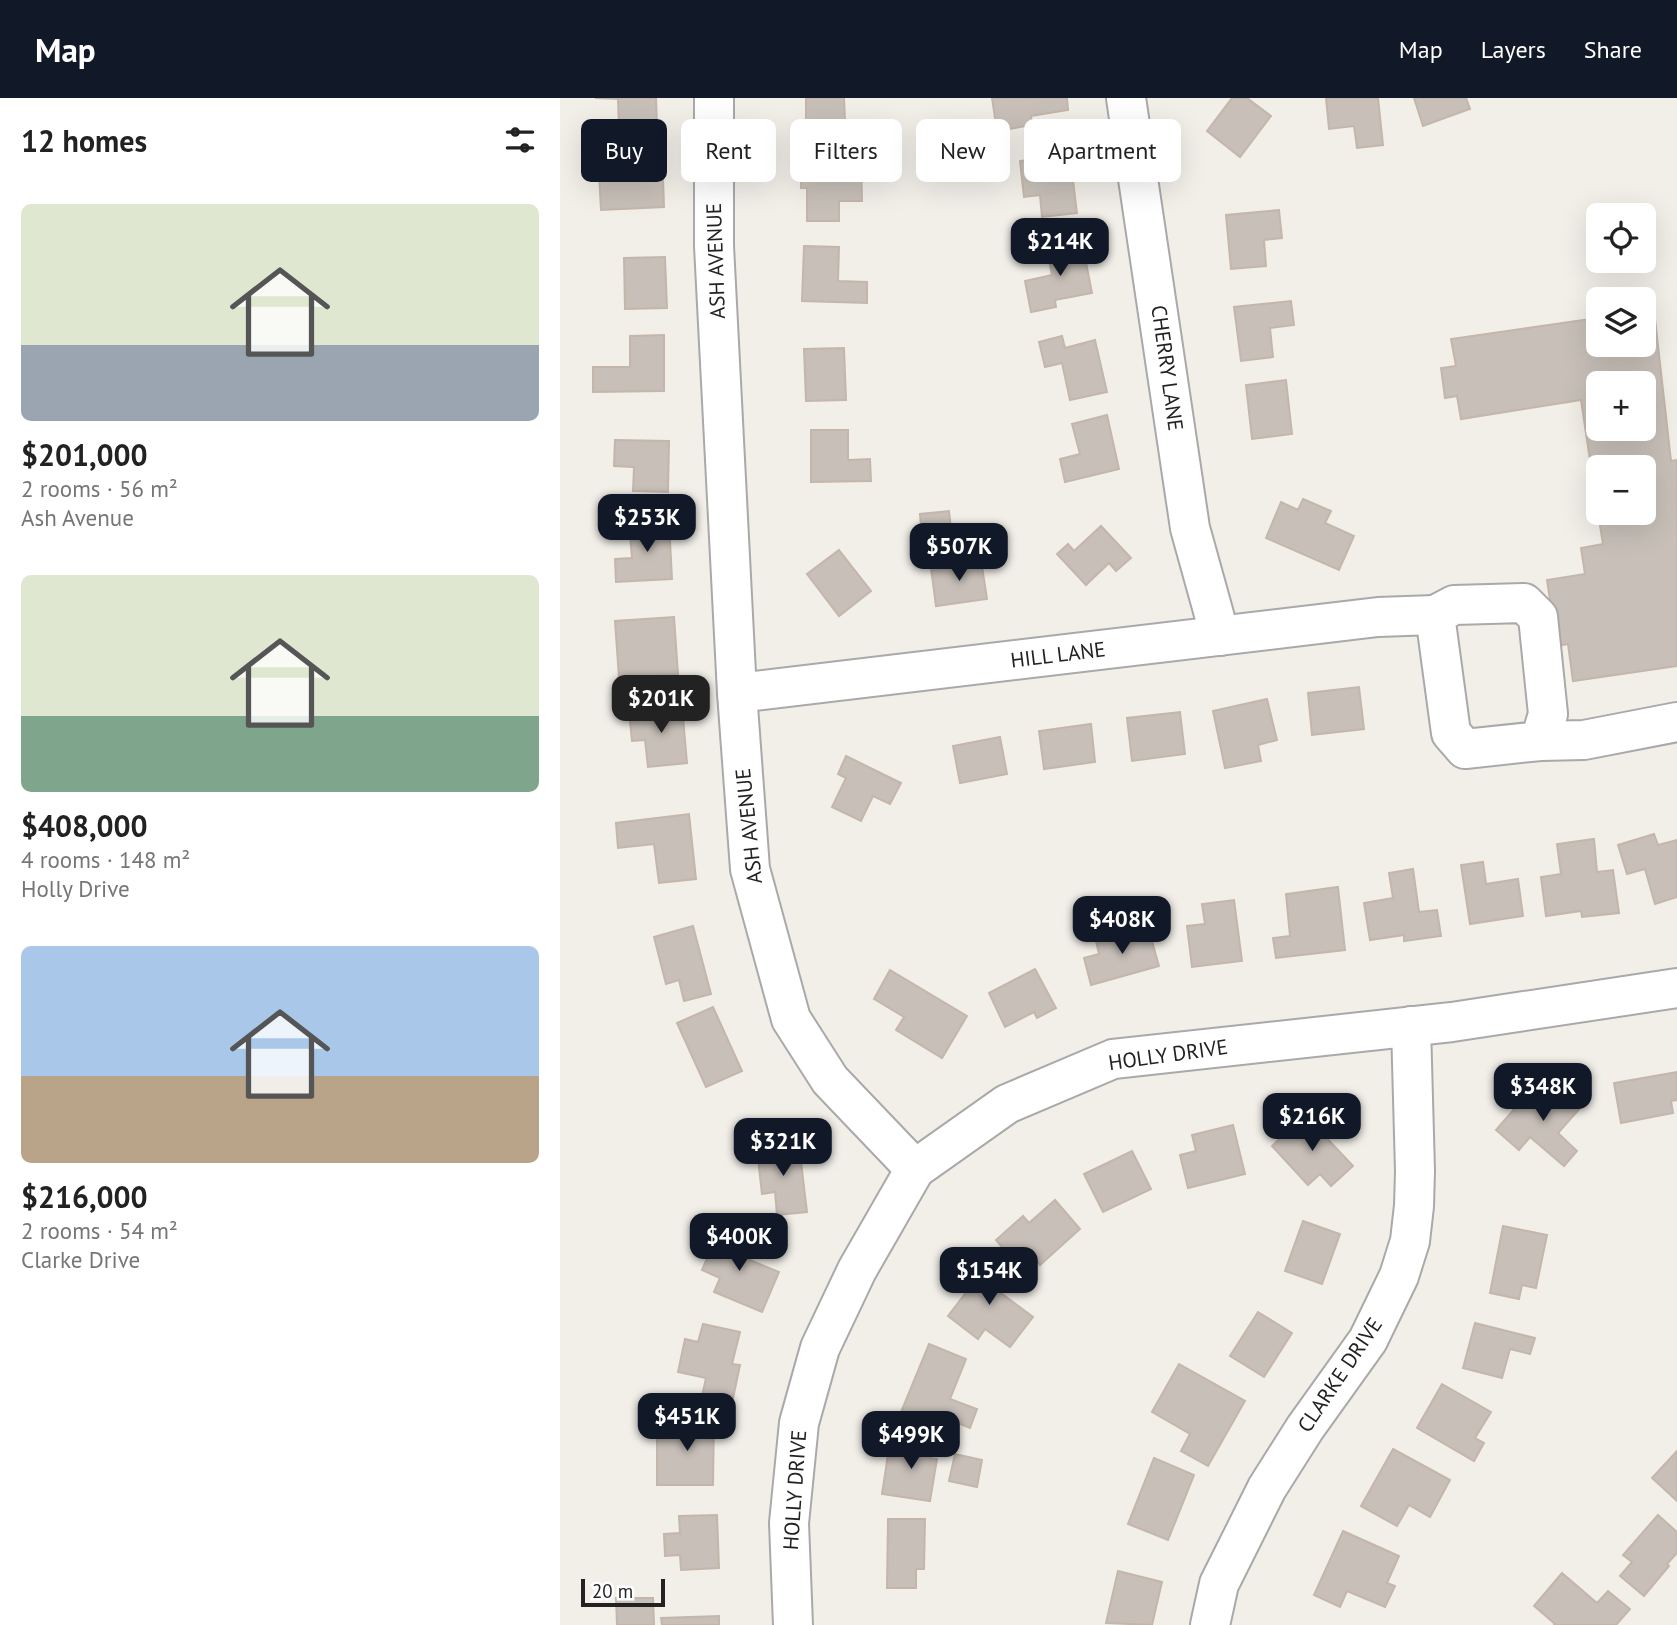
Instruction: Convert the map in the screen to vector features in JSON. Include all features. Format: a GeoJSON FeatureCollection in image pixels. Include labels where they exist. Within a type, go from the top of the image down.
{"type":"FeatureCollection","features":[{"type":"Feature","properties":{"kind":"street","name":"ASH AVENUE"},"geometry":{"type":"LineString","coordinates":[[714,98],[714,246],[737,693],[750,869],[791,1019],[830,1080],[915,1169]]}},
{"type":"Feature","properties":{"kind":"street","name":"CHERRY LANE"},"geometry":{"type":"LineString","coordinates":[[1126,98],[1190,528],[1220,636]]}},
{"type":"Feature","properties":{"kind":"street","name":"HILL LANE"},"geometry":{"type":"LineString","coordinates":[[737,693],[1378,617],[1435,615],[1454,606],[1524,603],[1538,617],[1548,714],[1540,741]]}},
{"type":"Feature","properties":{"kind":"street"},"geometry":{"type":"LineString","coordinates":[[1435,615],[1451,733],[1465,749],[1540,741],[1584,740],[1677,722]]}},
{"type":"Feature","properties":{"kind":"street","name":"HOLLY DRIVE"},"geometry":{"type":"LineString","coordinates":[[793,1625],[789,1523],[799,1423],[820,1348],[857,1270],[915,1169],[1007,1104],[1113,1059],[1452,1022],[1677,988]]}},
{"type":"Feature","properties":{"kind":"street","name":"CLARKE DRIVE"},"geometry":{"type":"LineString","coordinates":[[1210,1625],[1219,1584],[1267,1488],[1368,1340],[1399,1276],[1410,1241],[1414,1206],[1411,1026]]}},
{"type":"Feature","properties":{"kind":"building"},"geometry":{"type":"Polygon","coordinates":[[[595,98],[656,98],[657,119],[619,119],[618,99],[595,98]]]}},
{"type":"Feature","properties":{"kind":"building"},"geometry":{"type":"Polygon","coordinates":[[[806,98],[844,98],[845,119],[806,119],[806,98]]]}},
{"type":"Feature","properties":{"kind":"building"},"geometry":{"type":"Polygon","coordinates":[[[992,98],[1067,98],[1068,110],[1031,116],[1031,119],[1024,119],[1024,126],[1010,129],[1010,119],[995,119],[992,98]]]}},
{"type":"Feature","properties":{"kind":"building"},"geometry":{"type":"Polygon","coordinates":[[[1232,98],[1247,98],[1271,116],[1240,157],[1207,131],[1232,98]]]}},
{"type":"Feature","properties":{"kind":"building"},"geometry":{"type":"Polygon","coordinates":[[[1326,98],[1378,98],[1383,145],[1357,148],[1354,126],[1329,129],[1326,98]]]}},
{"type":"Feature","properties":{"kind":"building"},"geometry":{"type":"Polygon","coordinates":[[[1414,98],[1466,98],[1470,109],[1423,126],[1414,98]]]}},
{"type":"Feature","properties":{"kind":"building"},"geometry":{"type":"Polygon","coordinates":[[[1024,160],[1024,182],[1073,182],[1077,213],[1042,217],[1040,195],[1024,197],[1020,161],[1024,160]]]}},
{"type":"Feature","properties":{"kind":"building"},"geometry":{"type":"Polygon","coordinates":[[[600,182],[663,182],[664,207],[601,210],[600,182]]]}},
{"type":"Feature","properties":{"kind":"building"},"geometry":{"type":"Polygon","coordinates":[[[801,182],[862,182],[862,201],[839,201],[839,221],[807,221],[807,188],[801,188],[801,182]]]}},
{"type":"Feature","properties":{"kind":"building"},"geometry":{"type":"Polygon","coordinates":[[[1279,210],[1282,238],[1264,240],[1266,266],[1231,269],[1226,215],[1279,210]]]}},
{"type":"Feature","properties":{"kind":"building"},"geometry":{"type":"Polygon","coordinates":[[[1082,242],[1092,293],[1055,300],[1056,307],[1031,312],[1025,281],[1052,275],[1047,249],[1082,242]]]}},
{"type":"Feature","properties":{"kind":"building"},"geometry":{"type":"Polygon","coordinates":[[[804,246],[839,247],[838,281],[867,282],[867,303],[802,301],[804,246]]]}},
{"type":"Feature","properties":{"kind":"building"},"geometry":{"type":"Polygon","coordinates":[[[665,257],[667,308],[625,309],[624,258],[665,257]]]}},
{"type":"Feature","properties":{"kind":"building"},"geometry":{"type":"Polygon","coordinates":[[[1291,301],[1294,325],[1270,328],[1273,357],[1241,361],[1234,307],[1291,301]]]}},
{"type":"Feature","properties":{"kind":"building"},"geometry":{"type":"Polygon","coordinates":[[[1586,320],[1586,357],[1656,357],[1656,328],[1671,461],[1677,460],[1677,666],[1573,681],[1568,644],[1557,646],[1547,580],[1585,574],[1581,548],[1603,544],[1600,525],[1656,525],[1656,455],[1589,455],[1587,441],[1656,441],[1656,371],[1586,371],[1586,433],[1581,400],[1461,419],[1457,396],[1445,398],[1441,368],[1456,366],[1451,339],[1586,320]]]}},
{"type":"Feature","properties":{"kind":"building"},"geometry":{"type":"Polygon","coordinates":[[[664,335],[664,391],[593,392],[593,367],[630,367],[630,336],[664,335]]]}},
{"type":"Feature","properties":{"kind":"building"},"geometry":{"type":"Polygon","coordinates":[[[1062,336],[1065,348],[1095,340],[1107,392],[1070,400],[1062,363],[1045,367],[1039,342],[1062,336]]]}},
{"type":"Feature","properties":{"kind":"building"},"geometry":{"type":"Polygon","coordinates":[[[844,348],[846,400],[806,401],[804,349],[844,348]]]}},
{"type":"Feature","properties":{"kind":"building"},"geometry":{"type":"Polygon","coordinates":[[[1286,380],[1292,434],[1252,439],[1246,385],[1286,380]]]}},
{"type":"Feature","properties":{"kind":"building"},"geometry":{"type":"Polygon","coordinates":[[[1107,415],[1119,469],[1065,482],[1060,459],[1080,454],[1072,424],[1107,415]]]}},
{"type":"Feature","properties":{"kind":"building"},"geometry":{"type":"Polygon","coordinates":[[[811,430],[848,430],[848,460],[870,459],[871,481],[811,482],[811,430]]]}},
{"type":"Feature","properties":{"kind":"building"},"geometry":{"type":"Polygon","coordinates":[[[615,440],[669,441],[668,492],[633,491],[634,467],[614,466],[615,440]]]}},
{"type":"Feature","properties":{"kind":"building"},"geometry":{"type":"Polygon","coordinates":[[[1303,499],[1331,511],[1325,523],[1354,536],[1339,570],[1266,538],[1281,502],[1298,510],[1303,499]]]}},
{"type":"Feature","properties":{"kind":"building"},"geometry":{"type":"Polygon","coordinates":[[[949,511],[952,538],[922,540],[920,514],[949,511]]]}},
{"type":"Feature","properties":{"kind":"building"},"geometry":{"type":"Polygon","coordinates":[[[669,522],[672,579],[616,582],[615,559],[632,558],[629,524],[669,522]]]}},
{"type":"Feature","properties":{"kind":"building"},"geometry":{"type":"Polygon","coordinates":[[[1101,526],[1131,558],[1116,571],[1109,563],[1086,585],[1057,554],[1068,544],[1074,551],[1101,526]]]}},
{"type":"Feature","properties":{"kind":"building"},"geometry":{"type":"Polygon","coordinates":[[[839,550],[871,591],[839,616],[807,574],[839,550]]]}},
{"type":"Feature","properties":{"kind":"building"},"geometry":{"type":"Polygon","coordinates":[[[981,560],[987,599],[936,606],[931,568],[981,560]]]}},
{"type":"Feature","properties":{"kind":"building"},"geometry":{"type":"Polygon","coordinates":[[[674,617],[678,674],[619,678],[615,621],[674,617]]]}},
{"type":"Feature","properties":{"kind":"building"},"geometry":{"type":"Polygon","coordinates":[[[1359,687],[1364,729],[1312,735],[1308,693],[1359,687]]]}},
{"type":"Feature","properties":{"kind":"building"},"geometry":{"type":"Polygon","coordinates":[[[1267,699],[1277,740],[1258,745],[1261,761],[1225,768],[1213,711],[1267,699]]]}},
{"type":"Feature","properties":{"kind":"building"},"geometry":{"type":"Polygon","coordinates":[[[682,706],[687,763],[648,767],[645,740],[632,741],[629,711],[682,706]]]}},
{"type":"Feature","properties":{"kind":"building"},"geometry":{"type":"Polygon","coordinates":[[[1180,712],[1185,754],[1132,761],[1127,718],[1180,712]]]}},
{"type":"Feature","properties":{"kind":"building"},"geometry":{"type":"Polygon","coordinates":[[[1091,724],[1095,762],[1044,769],[1039,731],[1091,724]]]}},
{"type":"Feature","properties":{"kind":"building"},"geometry":{"type":"Polygon","coordinates":[[[1000,737],[1007,774],[960,783],[953,746],[1000,737]]]}},
{"type":"Feature","properties":{"kind":"building"},"geometry":{"type":"Polygon","coordinates":[[[846,756],[901,783],[890,804],[873,796],[861,821],[832,807],[846,778],[838,774],[846,756]]]}},
{"type":"Feature","properties":{"kind":"building"},"geometry":{"type":"Polygon","coordinates":[[[689,814],[696,879],[659,883],[654,844],[618,848],[616,823],[689,814]]]}},
{"type":"Feature","properties":{"kind":"building"},"geometry":{"type":"Polygon","coordinates":[[[1654,834],[1658,845],[1677,840],[1677,897],[1655,904],[1645,869],[1627,874],[1618,845],[1654,834]]]}},
{"type":"Feature","properties":{"kind":"building"},"geometry":{"type":"Polygon","coordinates":[[[1594,839],[1597,872],[1613,870],[1619,913],[1582,917],[1581,911],[1546,916],[1541,877],[1561,874],[1557,844],[1594,839]]]}},
{"type":"Feature","properties":{"kind":"building"},"geometry":{"type":"Polygon","coordinates":[[[1483,862],[1486,884],[1518,879],[1523,916],[1470,924],[1461,865],[1483,862]]]}},
{"type":"Feature","properties":{"kind":"building"},"geometry":{"type":"Polygon","coordinates":[[[1413,869],[1419,912],[1437,910],[1441,936],[1404,941],[1404,935],[1370,940],[1364,903],[1393,898],[1389,873],[1413,869]]]}},
{"type":"Feature","properties":{"kind":"building"},"geometry":{"type":"Polygon","coordinates":[[[1338,887],[1345,950],[1276,958],[1273,938],[1290,936],[1286,894],[1338,887]]]}},
{"type":"Feature","properties":{"kind":"building"},"geometry":{"type":"Polygon","coordinates":[[[1234,900],[1242,961],[1192,967],[1187,926],[1205,924],[1202,904],[1234,900]]]}},
{"type":"Feature","properties":{"kind":"building"},"geometry":{"type":"Polygon","coordinates":[[[693,926],[711,994],[684,1001],[679,980],[666,984],[654,937],[693,926]]]}},
{"type":"Feature","properties":{"kind":"building"},"geometry":{"type":"Polygon","coordinates":[[[1148,927],[1159,966],[1091,985],[1084,958],[1099,954],[1096,941],[1148,927]]]}},
{"type":"Feature","properties":{"kind":"building"},"geometry":{"type":"Polygon","coordinates":[[[1035,969],[1056,1008],[1037,1018],[1034,1012],[1005,1027],[989,993],[1035,969]]]}},
{"type":"Feature","properties":{"kind":"building"},"geometry":{"type":"Polygon","coordinates":[[[890,970],[967,1016],[942,1058],[896,1030],[904,1017],[874,999],[890,970]]]}},
{"type":"Feature","properties":{"kind":"building"},"geometry":{"type":"Polygon","coordinates":[[[713,1007],[742,1071],[706,1087],[677,1023],[713,1007]]]}},
{"type":"Feature","properties":{"kind":"building"},"geometry":{"type":"Polygon","coordinates":[[[1677,1072],[1677,1100],[1671,1101],[1673,1113],[1621,1123],[1614,1083],[1677,1072]]]}},
{"type":"Feature","properties":{"kind":"building"},"geometry":{"type":"Polygon","coordinates":[[[1551,1080],[1581,1107],[1558,1133],[1577,1151],[1564,1166],[1530,1137],[1519,1150],[1496,1130],[1522,1100],[1528,1106],[1551,1080]]]}},
{"type":"Feature","properties":{"kind":"building"},"geometry":{"type":"Polygon","coordinates":[[[1305,1115],[1353,1166],[1331,1186],[1320,1174],[1308,1185],[1272,1146],[1305,1115]]]}},
{"type":"Feature","properties":{"kind":"building"},"geometry":{"type":"Polygon","coordinates":[[[1233,1125],[1245,1174],[1188,1188],[1180,1155],[1196,1151],[1192,1135],[1233,1125]]]}},
{"type":"Feature","properties":{"kind":"building"},"geometry":{"type":"Polygon","coordinates":[[[799,1145],[807,1212],[777,1215],[775,1192],[762,1194],[757,1150],[799,1145]]]}},
{"type":"Feature","properties":{"kind":"building"},"geometry":{"type":"Polygon","coordinates":[[[1132,1151],[1151,1189],[1103,1212],[1084,1174],[1132,1151]]]}},
{"type":"Feature","properties":{"kind":"building"},"geometry":{"type":"Polygon","coordinates":[[[1055,1200],[1080,1229],[1040,1265],[1028,1251],[1015,1262],[996,1240],[1023,1216],[1029,1223],[1055,1200]]]}},
{"type":"Feature","properties":{"kind":"building"},"geometry":{"type":"Polygon","coordinates":[[[1303,1221],[1340,1234],[1322,1284],[1285,1271],[1303,1221]]]}},
{"type":"Feature","properties":{"kind":"building"},"geometry":{"type":"Polygon","coordinates":[[[721,1226],[741,1234],[733,1253],[779,1272],[762,1312],[714,1292],[720,1278],[702,1270],[721,1226]]]}},
{"type":"Feature","properties":{"kind":"building"},"geometry":{"type":"Polygon","coordinates":[[[1503,1226],[1547,1235],[1536,1288],[1522,1285],[1519,1299],[1490,1293],[1503,1226]]]}},
{"type":"Feature","properties":{"kind":"building"},"geometry":{"type":"Polygon","coordinates":[[[983,1259],[1006,1277],[997,1290],[1033,1317],[1010,1347],[985,1329],[978,1339],[948,1316],[967,1291],[962,1287],[983,1259]]]}},
{"type":"Feature","properties":{"kind":"building"},"geometry":{"type":"Polygon","coordinates":[[[1258,1312],[1292,1333],[1264,1377],[1230,1356],[1258,1312]]]}},
{"type":"Feature","properties":{"kind":"building"},"geometry":{"type":"Polygon","coordinates":[[[1475,1323],[1535,1338],[1530,1354],[1510,1349],[1502,1378],[1463,1368],[1475,1323]]]}},
{"type":"Feature","properties":{"kind":"building"},"geometry":{"type":"Polygon","coordinates":[[[703,1324],[740,1332],[732,1364],[740,1365],[732,1403],[702,1396],[706,1378],[678,1372],[685,1339],[698,1342],[703,1324]]]}},
{"type":"Feature","properties":{"kind":"building"},"geometry":{"type":"Polygon","coordinates":[[[929,1344],[966,1359],[950,1399],[977,1409],[970,1428],[933,1413],[926,1428],[899,1417],[929,1344]]]}},
{"type":"Feature","properties":{"kind":"building"},"geometry":{"type":"Polygon","coordinates":[[[1179,1364],[1245,1401],[1208,1466],[1181,1451],[1190,1434],[1152,1412],[1179,1364]]]}},
{"type":"Feature","properties":{"kind":"building"},"geometry":{"type":"Polygon","coordinates":[[[1442,1384],[1491,1412],[1475,1438],[1484,1443],[1474,1461],[1417,1428],[1442,1384]]]}},
{"type":"Feature","properties":{"kind":"building"},"geometry":{"type":"Polygon","coordinates":[[[681,1416],[714,1416],[713,1485],[657,1485],[657,1433],[681,1434],[681,1416]]]}},
{"type":"Feature","properties":{"kind":"building"},"geometry":{"type":"Polygon","coordinates":[[[908,1437],[932,1441],[930,1458],[937,1459],[930,1501],[882,1494],[889,1448],[906,1450],[908,1437]]]}},
{"type":"Feature","properties":{"kind":"building"},"geometry":{"type":"Polygon","coordinates":[[[1393,1449],[1450,1480],[1430,1517],[1409,1505],[1397,1526],[1361,1506],[1393,1449]]]}},
{"type":"Feature","properties":{"kind":"building"},"geometry":{"type":"Polygon","coordinates":[[[1677,1451],[1677,1501],[1652,1478],[1677,1451]]]}},
{"type":"Feature","properties":{"kind":"building"},"geometry":{"type":"Polygon","coordinates":[[[955,1454],[982,1460],[977,1487],[949,1481],[955,1454]]]}},
{"type":"Feature","properties":{"kind":"building"},"geometry":{"type":"Polygon","coordinates":[[[1154,1458],[1194,1475],[1168,1540],[1128,1524],[1154,1458]]]}},
{"type":"Feature","properties":{"kind":"building"},"geometry":{"type":"Polygon","coordinates":[[[717,1515],[719,1568],[681,1570],[680,1555],[665,1556],[664,1534],[680,1533],[679,1516],[717,1515]]]}},
{"type":"Feature","properties":{"kind":"building"},"geometry":{"type":"Polygon","coordinates":[[[1658,1515],[1677,1532],[1677,1553],[1644,1596],[1620,1576],[1632,1562],[1623,1555],[1658,1515]]]}},
{"type":"Feature","properties":{"kind":"building"},"geometry":{"type":"Polygon","coordinates":[[[888,1519],[925,1519],[924,1569],[916,1569],[916,1588],[887,1588],[888,1519]]]}},
{"type":"Feature","properties":{"kind":"building"},"geometry":{"type":"Polygon","coordinates":[[[1343,1531],[1399,1556],[1387,1583],[1395,1586],[1385,1607],[1347,1591],[1340,1607],[1314,1595],[1343,1531]]]}},
{"type":"Feature","properties":{"kind":"building"},"geometry":{"type":"Polygon","coordinates":[[[1118,1571],[1162,1582],[1152,1625],[1106,1623],[1118,1571]]]}},
{"type":"Feature","properties":{"kind":"building"},"geometry":{"type":"Polygon","coordinates":[[[1562,1573],[1597,1603],[1608,1591],[1630,1609],[1616,1625],[1554,1625],[1534,1606],[1562,1573]]]}},
{"type":"Feature","properties":{"kind":"building"},"geometry":{"type":"Polygon","coordinates":[[[616,1598],[653,1598],[654,1625],[617,1625],[616,1598]]]}},
{"type":"Feature","properties":{"kind":"building"},"geometry":{"type":"Polygon","coordinates":[[[719,1616],[719,1625],[662,1625],[661,1618],[719,1616]]]}}]}
